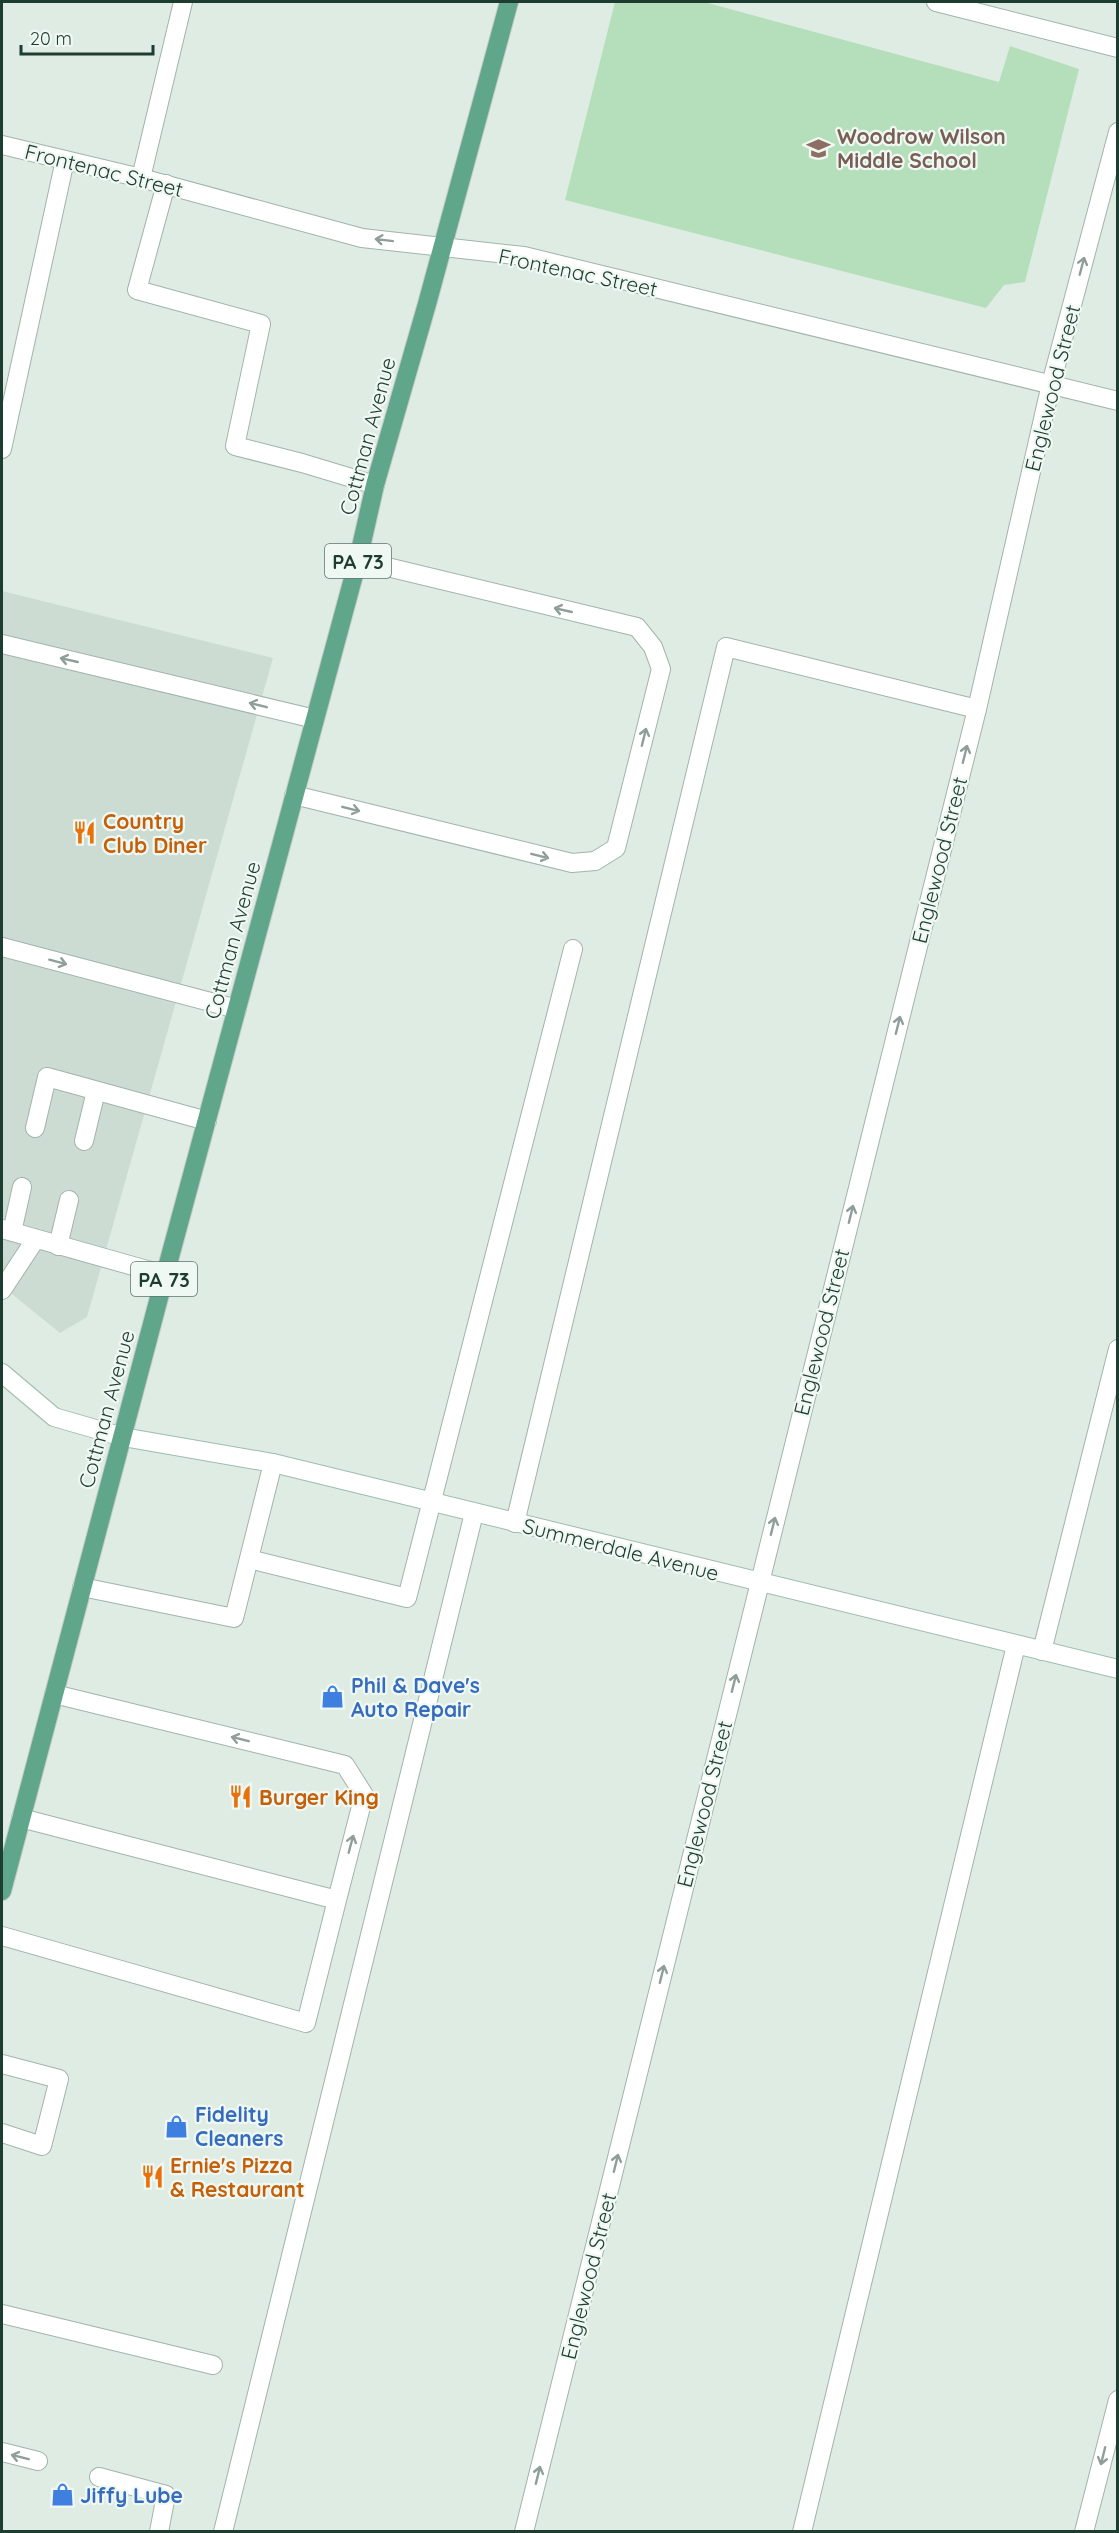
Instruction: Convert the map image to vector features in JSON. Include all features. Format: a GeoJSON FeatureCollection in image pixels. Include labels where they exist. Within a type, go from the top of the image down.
{"type":"FeatureCollection","features":[{"type":"Feature","properties":{"kind":"main road","name":"Cottman Avenue"},"geometry":{"type":"LineString","coordinates":[[2,1891],[358,560],[375,485],[509,2]]}},
{"type":"Feature","properties":{"kind":"street"},"geometry":{"type":"LineString","coordinates":[[141,178],[183,2]]}},
{"type":"Feature","properties":{"kind":"street"},"geometry":{"type":"LineString","coordinates":[[936,2],[1118,48]]}},
{"type":"Feature","properties":{"kind":"street","name":"Englewood Street"},"geometry":{"type":"LineString","coordinates":[[524,2532],[977,709],[1052,384],[1118,132]]}},
{"type":"Feature","properties":{"kind":"street","name":"Frontenac Street"},"geometry":{"type":"LineString","coordinates":[[2,145],[166,184],[362,237],[524,256],[1118,401]]}},
{"type":"Feature","properties":{"kind":"street"},"geometry":{"type":"LineString","coordinates":[[2,449],[65,160]]}},
{"type":"Feature","properties":{"kind":"street"},"geometry":{"type":"LineString","coordinates":[[166,184],[137,290],[261,324],[235,447],[302,463],[375,485]]}},
{"type":"Feature","properties":{"kind":"street"},"geometry":{"type":"LineString","coordinates":[[294,795],[572,863],[595,861],[616,848],[661,669],[653,647],[637,627],[358,560]]}},
{"type":"Feature","properties":{"kind":"street"},"geometry":{"type":"LineString","coordinates":[[2,644],[315,719]]}},
{"type":"Feature","properties":{"kind":"street"},"geometry":{"type":"LineString","coordinates":[[515,1523],[726,647],[977,709]]}},
{"type":"Feature","properties":{"kind":"street"},"geometry":{"type":"LineString","coordinates":[[2,947],[237,1009]]}},
{"type":"Feature","properties":{"kind":"street"},"geometry":{"type":"LineString","coordinates":[[249,1559],[407,1598],[573,949]]}},
{"type":"Feature","properties":{"kind":"street"},"geometry":{"type":"LineString","coordinates":[[35,1128],[46,1077],[207,1121]]}},
{"type":"Feature","properties":{"kind":"street"},"geometry":{"type":"LineString","coordinates":[[84,1141],[96,1091]]}},
{"type":"Feature","properties":{"kind":"street"},"geometry":{"type":"LineString","coordinates":[[22,1187],[7,1231],[165,1275]]}},
{"type":"Feature","properties":{"kind":"street"},"geometry":{"type":"LineString","coordinates":[[58,1246],[69,1200]]}},
{"type":"Feature","properties":{"kind":"street"},"geometry":{"type":"LineString","coordinates":[[2,1290],[35,1240]]}},
{"type":"Feature","properties":{"kind":"street"},"geometry":{"type":"LineString","coordinates":[[1042,1651],[1118,1349]]}},
{"type":"Feature","properties":{"kind":"street","name":"Summerdale Avenue"},"geometry":{"type":"LineString","coordinates":[[2,1373],[54,1417],[123,1437],[273,1463],[1118,1669]]}},
{"type":"Feature","properties":{"kind":"street"},"geometry":{"type":"LineString","coordinates":[[82,1587],[234,1618],[273,1463]]}},
{"type":"Feature","properties":{"kind":"street"},"geometry":{"type":"LineString","coordinates":[[223,2532],[474,1513]]}},
{"type":"Feature","properties":{"kind":"street"},"geometry":{"type":"LineString","coordinates":[[802,2532],[1016,1645]]}},
{"type":"Feature","properties":{"kind":"street"},"geometry":{"type":"LineString","coordinates":[[2,1936],[306,2023],[364,1795],[345,1765],[54,1694]]}},
{"type":"Feature","properties":{"kind":"street"},"geometry":{"type":"LineString","coordinates":[[21,1818],[337,1900]]}},
{"type":"Feature","properties":{"kind":"street"},"geometry":{"type":"LineString","coordinates":[[2,2064],[59,2079],[42,2146],[2,2133]]}},
{"type":"Feature","properties":{"kind":"street"},"geometry":{"type":"LineString","coordinates":[[2,2314],[213,2365]]}},
{"type":"Feature","properties":{"kind":"street"},"geometry":{"type":"LineString","coordinates":[[1084,2532],[1118,2400]]}},
{"type":"Feature","properties":{"kind":"street"},"geometry":{"type":"LineString","coordinates":[[2,2452],[38,2461]]}},
{"type":"Feature","properties":{"kind":"street"},"geometry":{"type":"LineString","coordinates":[[99,2477],[166,2495],[159,2532]]}},
{"type":"Feature","properties":{"kind":"shaded area"},"geometry":{"type":"Polygon","coordinates":[[[2,591],[273,658],[87,1317],[60,1333],[2,1286],[2,591]]]}},
{"type":"Feature","properties":{"kind":"green space","name":"Woodrow Wilson Middle School"},"geometry":{"type":"Polygon","coordinates":[[[615,2],[704,2],[999,82],[1010,46],[1079,69],[1025,282],[1004,285],[986,308],[565,200],[615,2]]]}},
{"type":"Feature","properties":{"kind":"place","name":"Woodrow Wilson Middle School"},"geometry":{"type":"Point","coordinates":[819,148]}},
{"type":"Feature","properties":{"kind":"place","name":"Country Club Diner"},"geometry":{"type":"Point","coordinates":[85,833]}},
{"type":"Feature","properties":{"kind":"place","name":"Phil & Dave's Auto Repair"},"geometry":{"type":"Point","coordinates":[333,1697]}},
{"type":"Feature","properties":{"kind":"place","name":"Burger King"},"geometry":{"type":"Point","coordinates":[241,1797]}},
{"type":"Feature","properties":{"kind":"place","name":"Fidelity Cleaners"},"geometry":{"type":"Point","coordinates":[177,2126]}},
{"type":"Feature","properties":{"kind":"place","name":"Ernie's Pizza & Restaurant"},"geometry":{"type":"Point","coordinates":[152,2177]}},
{"type":"Feature","properties":{"kind":"place","name":"Jiffy Lube"},"geometry":{"type":"Point","coordinates":[62,2495]}}]}
